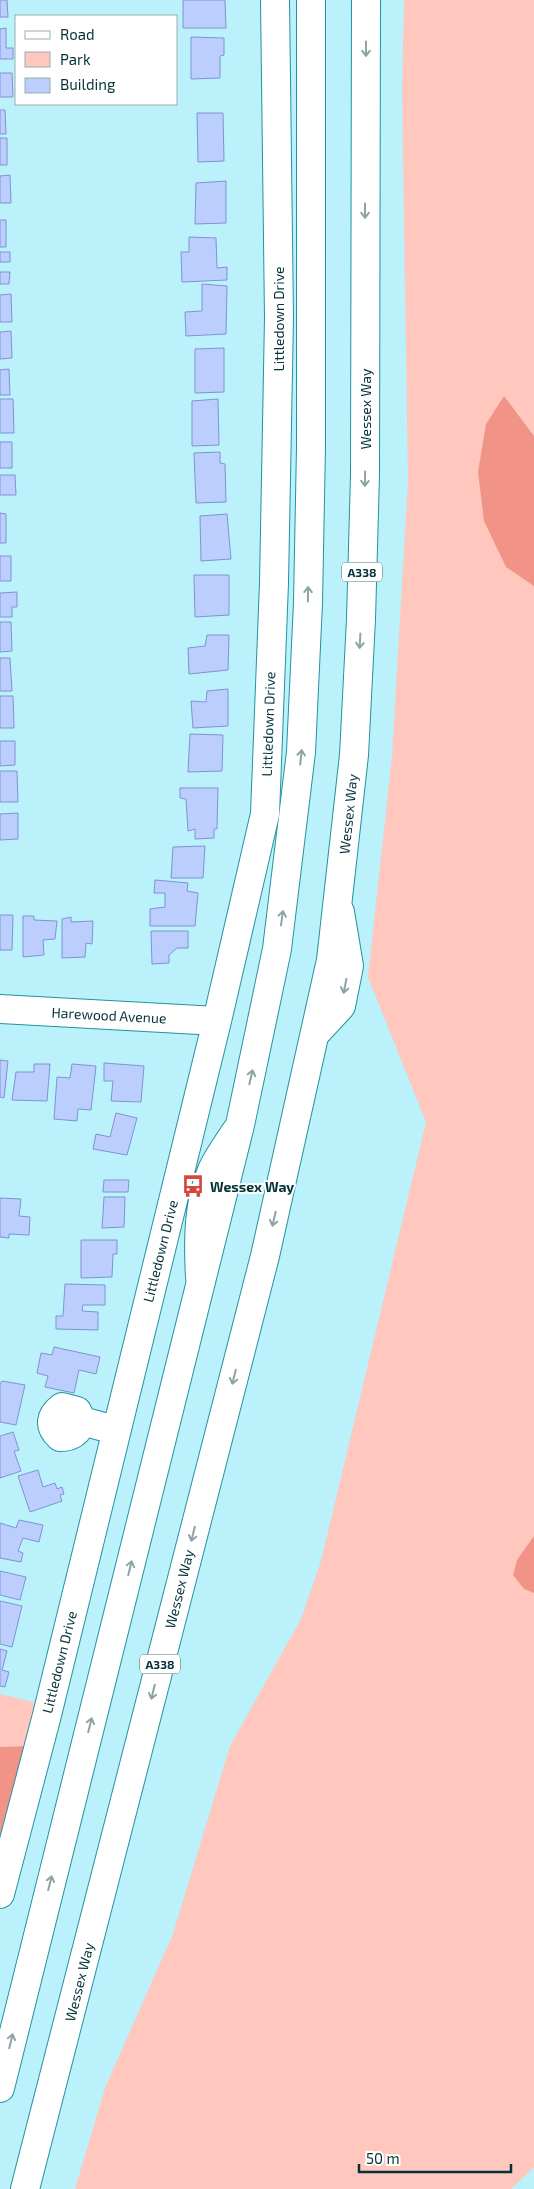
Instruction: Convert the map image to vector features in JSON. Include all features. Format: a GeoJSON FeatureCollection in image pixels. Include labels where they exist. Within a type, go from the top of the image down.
{"type":"FeatureCollection","features":[{"type":"Feature","properties":{"kind":"main road","name":"Littledown Drive"},"geometry":{"type":"LineString","coordinates":[[0,1894],[217,1021],[265,814],[274,583],[279,318],[275,0]]}},
{"type":"Feature","properties":{"kind":"main road"},"geometry":{"type":"LineString","coordinates":[[0,2088],[240,1125],[277,949],[302,752],[308,602],[311,447],[311,0]]}},
{"type":"Feature","properties":{"kind":"main road","name":"Wessex Way"},"geometry":{"type":"LineString","coordinates":[[25,2189],[265,1256],[331,960],[339,903],[354,755],[361,619],[365,465],[366,0]]}},
{"type":"Feature","properties":{"kind":"main road","name":"Harewood Avenue"},"geometry":{"type":"LineString","coordinates":[[0,1009],[217,1021]]}},
{"type":"Feature","properties":{"kind":"main road"},"geometry":{"type":"LineString","coordinates":[[82,1421],[115,1430]]}},
{"type":"Feature","properties":{"kind":"green space"},"geometry":{"type":"Polygon","coordinates":[[[404,0],[534,0],[534,2167],[511,2189],[75,2189],[105,2088],[173,1934],[230,1746],[301,1619],[321,1561],[426,1122],[368,977],[392,756],[408,480],[402,92],[404,0]]]}},
{"type":"Feature","properties":{"kind":"green space"},"geometry":{"type":"Polygon","coordinates":[[[0,1694],[37,1703],[27,1746],[0,1747],[0,1694]]]}},
{"type":"Feature","properties":{"kind":"shaded area"},"geometry":{"type":"Polygon","coordinates":[[[504,396],[534,436],[534,586],[506,567],[484,521],[478,472],[486,424],[504,396]]]}},
{"type":"Feature","properties":{"kind":"shaded area"},"geometry":{"type":"Polygon","coordinates":[[[534,1536],[534,1593],[524,1589],[513,1575],[517,1560],[534,1536]]]}},
{"type":"Feature","properties":{"kind":"shaded area"},"geometry":{"type":"Polygon","coordinates":[[[27,1746],[0,1861],[0,1747],[27,1746]]]}},
{"type":"Feature","properties":{"kind":"building"},"geometry":{"type":"Polygon","coordinates":[[[0,0],[7,0],[8,17],[0,17],[0,0]]]}},
{"type":"Feature","properties":{"kind":"building"},"geometry":{"type":"Polygon","coordinates":[[[183,0],[225,0],[226,28],[183,28],[183,0]]]}},
{"type":"Feature","properties":{"kind":"building"},"geometry":{"type":"Polygon","coordinates":[[[6,28],[6,48],[13,48],[13,59],[0,59],[0,29],[6,28]]]}},
{"type":"Feature","properties":{"kind":"building"},"geometry":{"type":"Polygon","coordinates":[[[191,37],[224,38],[224,55],[220,56],[220,78],[191,79],[191,37]]]}},
{"type":"Feature","properties":{"kind":"building"},"geometry":{"type":"Polygon","coordinates":[[[0,73],[12,73],[13,97],[0,97],[0,73]]]}},
{"type":"Feature","properties":{"kind":"building"},"geometry":{"type":"Polygon","coordinates":[[[0,110],[5,110],[6,134],[0,134],[0,110]]]}},
{"type":"Feature","properties":{"kind":"building"},"geometry":{"type":"Polygon","coordinates":[[[197,113],[223,113],[224,161],[198,162],[197,113]]]}},
{"type":"Feature","properties":{"kind":"building"},"geometry":{"type":"Polygon","coordinates":[[[0,138],[7,138],[7,165],[0,165],[0,138]]]}},
{"type":"Feature","properties":{"kind":"building"},"geometry":{"type":"Polygon","coordinates":[[[10,175],[11,203],[0,203],[0,176],[10,175]]]}},
{"type":"Feature","properties":{"kind":"building"},"geometry":{"type":"Polygon","coordinates":[[[226,181],[226,223],[195,224],[196,183],[226,181]]]}},
{"type":"Feature","properties":{"kind":"building"},"geometry":{"type":"Polygon","coordinates":[[[0,220],[6,220],[6,247],[0,247],[0,220]]]}},
{"type":"Feature","properties":{"kind":"building"},"geometry":{"type":"Polygon","coordinates":[[[189,237],[216,238],[217,268],[227,267],[227,280],[182,282],[181,252],[189,252],[189,237]]]}},
{"type":"Feature","properties":{"kind":"building"},"geometry":{"type":"Polygon","coordinates":[[[0,252],[10,252],[10,262],[0,262],[0,252]]]}},
{"type":"Feature","properties":{"kind":"building"},"geometry":{"type":"Polygon","coordinates":[[[0,272],[10,272],[9,284],[0,284],[0,272]]]}},
{"type":"Feature","properties":{"kind":"building"},"geometry":{"type":"Polygon","coordinates":[[[202,284],[227,286],[226,334],[186,336],[185,312],[202,311],[202,284]]]}},
{"type":"Feature","properties":{"kind":"building"},"geometry":{"type":"Polygon","coordinates":[[[11,294],[12,322],[0,322],[0,295],[11,294]]]}},
{"type":"Feature","properties":{"kind":"building"},"geometry":{"type":"Polygon","coordinates":[[[11,331],[12,358],[0,359],[0,332],[11,331]]]}},
{"type":"Feature","properties":{"kind":"building"},"geometry":{"type":"Polygon","coordinates":[[[224,348],[224,392],[195,393],[195,349],[224,348]]]}},
{"type":"Feature","properties":{"kind":"building"},"geometry":{"type":"Polygon","coordinates":[[[9,369],[10,395],[0,395],[0,370],[9,369]]]}},
{"type":"Feature","properties":{"kind":"building"},"geometry":{"type":"Polygon","coordinates":[[[0,399],[13,399],[14,433],[0,433],[0,399]]]}},
{"type":"Feature","properties":{"kind":"building"},"geometry":{"type":"Polygon","coordinates":[[[218,399],[219,445],[192,446],[192,401],[218,399]]]}},
{"type":"Feature","properties":{"kind":"building"},"geometry":{"type":"Polygon","coordinates":[[[0,442],[12,442],[12,468],[0,468],[0,442]]]}},
{"type":"Feature","properties":{"kind":"building"},"geometry":{"type":"Polygon","coordinates":[[[220,452],[220,463],[225,464],[226,502],[196,503],[194,453],[220,452]]]}},
{"type":"Feature","properties":{"kind":"building"},"geometry":{"type":"Polygon","coordinates":[[[0,475],[15,475],[16,495],[0,495],[0,475]]]}},
{"type":"Feature","properties":{"kind":"building"},"geometry":{"type":"Polygon","coordinates":[[[0,513],[6,514],[6,543],[0,543],[0,513]]]}},
{"type":"Feature","properties":{"kind":"building"},"geometry":{"type":"Polygon","coordinates":[[[227,514],[231,559],[201,561],[200,516],[227,514]]]}},
{"type":"Feature","properties":{"kind":"building"},"geometry":{"type":"Polygon","coordinates":[[[0,556],[11,556],[11,581],[0,581],[0,556]]]}},
{"type":"Feature","properties":{"kind":"building"},"geometry":{"type":"Polygon","coordinates":[[[194,575],[229,575],[229,615],[195,617],[194,575]]]}},
{"type":"Feature","properties":{"kind":"building"},"geometry":{"type":"Polygon","coordinates":[[[17,592],[17,607],[12,607],[12,617],[0,617],[0,593],[17,592]]]}},
{"type":"Feature","properties":{"kind":"building"},"geometry":{"type":"Polygon","coordinates":[[[0,622],[11,622],[12,651],[0,652],[0,622]]]}},
{"type":"Feature","properties":{"kind":"building"},"geometry":{"type":"Polygon","coordinates":[[[207,635],[229,635],[228,670],[189,674],[188,648],[205,646],[207,635]]]}},
{"type":"Feature","properties":{"kind":"building"},"geometry":{"type":"Polygon","coordinates":[[[0,658],[10,658],[12,691],[0,691],[0,658]]]}},
{"type":"Feature","properties":{"kind":"building"},"geometry":{"type":"Polygon","coordinates":[[[228,689],[228,726],[193,728],[191,701],[206,702],[207,691],[228,689]]]}},
{"type":"Feature","properties":{"kind":"building"},"geometry":{"type":"Polygon","coordinates":[[[0,696],[13,696],[14,728],[0,728],[0,696]]]}},
{"type":"Feature","properties":{"kind":"building"},"geometry":{"type":"Polygon","coordinates":[[[190,734],[223,735],[222,771],[188,772],[190,734]]]}},
{"type":"Feature","properties":{"kind":"building"},"geometry":{"type":"Polygon","coordinates":[[[0,741],[15,741],[15,765],[0,766],[0,741]]]}},
{"type":"Feature","properties":{"kind":"building"},"geometry":{"type":"Polygon","coordinates":[[[0,771],[17,771],[18,802],[0,802],[0,771]]]}},
{"type":"Feature","properties":{"kind":"building"},"geometry":{"type":"Polygon","coordinates":[[[180,788],[218,788],[217,829],[214,829],[214,838],[195,839],[195,829],[188,831],[186,799],[180,798],[180,788]]]}},
{"type":"Feature","properties":{"kind":"building"},"geometry":{"type":"Polygon","coordinates":[[[18,813],[18,839],[0,840],[0,814],[18,813]]]}},
{"type":"Feature","properties":{"kind":"building"},"geometry":{"type":"Polygon","coordinates":[[[205,846],[203,878],[171,878],[173,847],[205,846]]]}},
{"type":"Feature","properties":{"kind":"building"},"geometry":{"type":"Polygon","coordinates":[[[155,880],[188,883],[187,891],[198,893],[195,926],[150,926],[150,909],[165,907],[165,893],[154,893],[155,880]]]}},
{"type":"Feature","properties":{"kind":"building"},"geometry":{"type":"Polygon","coordinates":[[[0,915],[13,915],[12,950],[0,950],[0,915]]]}},
{"type":"Feature","properties":{"kind":"building"},"geometry":{"type":"Polygon","coordinates":[[[23,916],[34,916],[34,920],[57,921],[55,939],[43,940],[44,955],[23,957],[23,916]]]}},
{"type":"Feature","properties":{"kind":"building"},"geometry":{"type":"Polygon","coordinates":[[[71,917],[71,922],[93,921],[92,944],[86,943],[85,957],[62,958],[62,919],[71,917]]]}},
{"type":"Feature","properties":{"kind":"building"},"geometry":{"type":"Polygon","coordinates":[[[151,931],[188,931],[188,948],[177,948],[169,955],[169,963],[152,964],[151,931]]]}},
{"type":"Feature","properties":{"kind":"building"},"geometry":{"type":"Polygon","coordinates":[[[0,1060],[8,1061],[4,1098],[0,1097],[0,1060]]]}},
{"type":"Feature","properties":{"kind":"building"},"geometry":{"type":"Polygon","coordinates":[[[104,1063],[144,1066],[141,1102],[111,1101],[113,1081],[104,1081],[104,1063]]]}},
{"type":"Feature","properties":{"kind":"building"},"geometry":{"type":"Polygon","coordinates":[[[34,1064],[50,1064],[47,1101],[12,1100],[16,1072],[34,1072],[34,1064]]]}},
{"type":"Feature","properties":{"kind":"building"},"geometry":{"type":"Polygon","coordinates":[[[72,1064],[96,1066],[91,1110],[78,1109],[77,1121],[54,1119],[57,1077],[70,1078],[72,1064]]]}},
{"type":"Feature","properties":{"kind":"building"},"geometry":{"type":"Polygon","coordinates":[[[116,1113],[137,1118],[127,1155],[93,1149],[96,1134],[110,1137],[116,1113]]]}},
{"type":"Feature","properties":{"kind":"building"},"geometry":{"type":"Polygon","coordinates":[[[104,1180],[129,1180],[128,1192],[103,1192],[104,1180]]]}},
{"type":"Feature","properties":{"kind":"building"},"geometry":{"type":"Polygon","coordinates":[[[104,1197],[125,1197],[124,1227],[102,1228],[104,1197]]]}},
{"type":"Feature","properties":{"kind":"building"},"geometry":{"type":"Polygon","coordinates":[[[0,1198],[21,1199],[19,1216],[30,1217],[29,1235],[9,1234],[9,1238],[0,1237],[0,1198]]]}},
{"type":"Feature","properties":{"kind":"building"},"geometry":{"type":"Polygon","coordinates":[[[81,1240],[117,1240],[117,1254],[113,1254],[112,1277],[81,1278],[81,1240]]]}},
{"type":"Feature","properties":{"kind":"building"},"geometry":{"type":"Polygon","coordinates":[[[65,1284],[105,1285],[105,1305],[83,1305],[82,1311],[98,1312],[98,1330],[56,1329],[56,1316],[63,1316],[65,1284]]]}},
{"type":"Feature","properties":{"kind":"building"},"geometry":{"type":"Polygon","coordinates":[[[54,1347],[100,1357],[96,1374],[79,1370],[74,1393],[45,1387],[48,1376],[37,1373],[41,1353],[52,1355],[54,1347]]]}},
{"type":"Feature","properties":{"kind":"building"},"geometry":{"type":"Polygon","coordinates":[[[2,1381],[25,1385],[16,1425],[0,1422],[0,1384],[2,1381]]]}},
{"type":"Feature","properties":{"kind":"building"},"geometry":{"type":"Polygon","coordinates":[[[13,1432],[19,1450],[14,1451],[21,1471],[0,1478],[0,1436],[13,1432]]]}},
{"type":"Feature","properties":{"kind":"building"},"geometry":{"type":"Polygon","coordinates":[[[38,1470],[43,1487],[55,1483],[57,1489],[62,1487],[64,1494],[60,1495],[62,1501],[30,1512],[18,1476],[38,1470]]]}},
{"type":"Feature","properties":{"kind":"building"},"geometry":{"type":"Polygon","coordinates":[[[19,1520],[43,1525],[39,1542],[23,1538],[18,1551],[23,1553],[21,1562],[0,1558],[0,1523],[16,1528],[19,1520]]]}},
{"type":"Feature","properties":{"kind":"building"},"geometry":{"type":"Polygon","coordinates":[[[0,1571],[26,1577],[20,1600],[0,1595],[0,1571]]]}},
{"type":"Feature","properties":{"kind":"building"},"geometry":{"type":"Polygon","coordinates":[[[0,1601],[22,1606],[12,1647],[0,1644],[0,1601]]]}},
{"type":"Feature","properties":{"kind":"building"},"geometry":{"type":"Polygon","coordinates":[[[0,1649],[7,1651],[2,1670],[9,1672],[5,1687],[0,1686],[0,1649]]]}},
{"type":"Feature","properties":{"kind":"place","name":"Wessex Way"},"geometry":{"type":"Point","coordinates":[193,1186]}}]}
